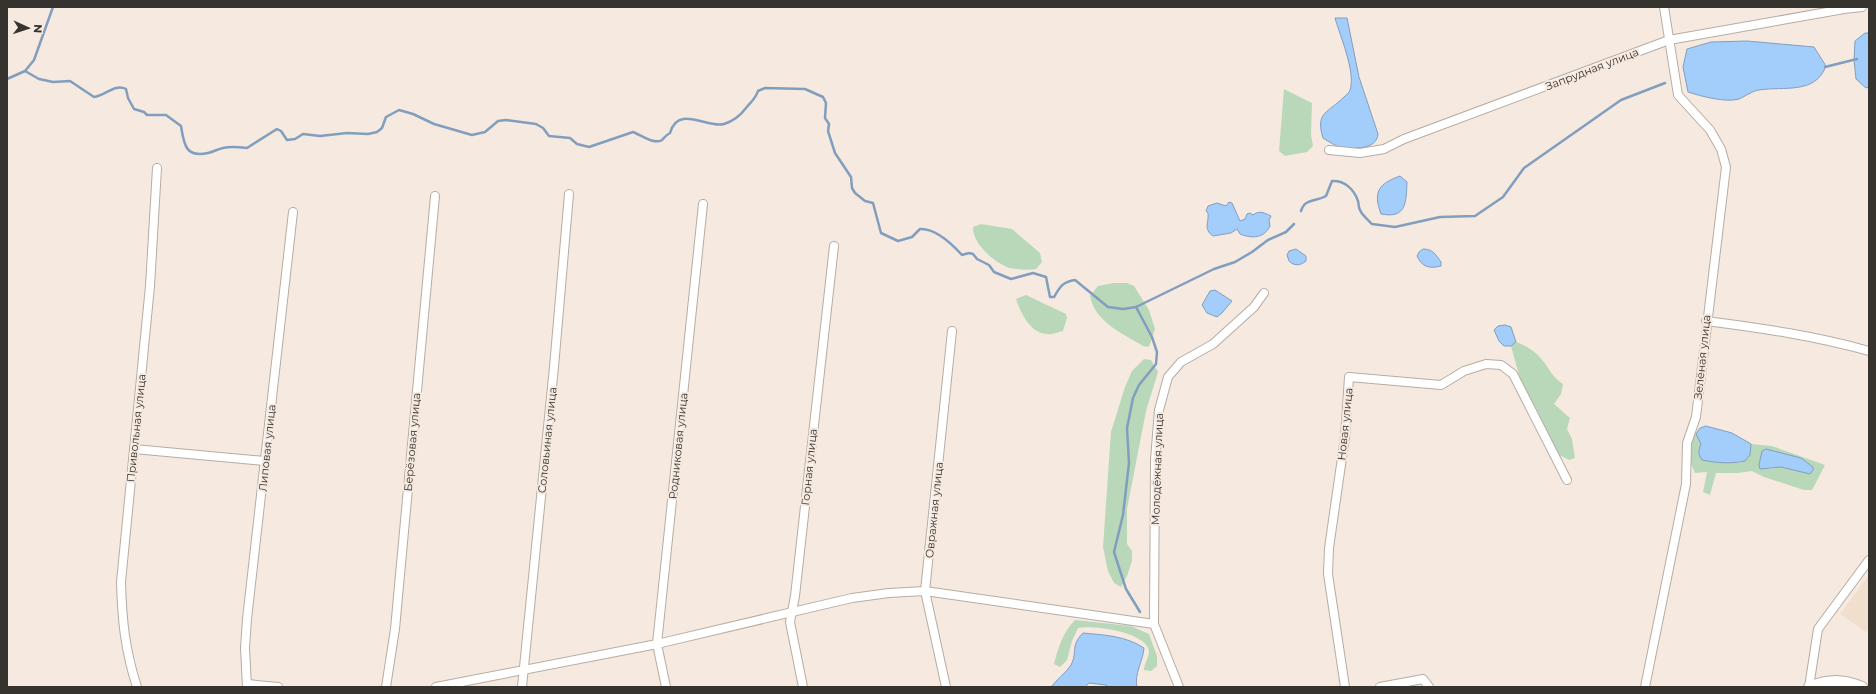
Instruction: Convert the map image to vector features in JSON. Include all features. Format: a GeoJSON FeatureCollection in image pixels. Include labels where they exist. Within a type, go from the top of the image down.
{"type":"FeatureCollection","features":[{"type":"Feature","properties":{"kind":"main road"},"geometry":{"type":"LineString","coordinates":[[1809,687],[1825,681],[1845,682],[1862,687]]}},
{"type":"Feature","properties":{"kind":"street","name":"Зелёная улица"},"geometry":{"type":"LineString","coordinates":[[1645,687],[1686,484],[1687,443],[1696,417],[1706,321],[1726,167],[1721,149],[1710,130],[1678,95],[1664,7]]}},
{"type":"Feature","properties":{"kind":"street","name":"Запрудная улица"},"geometry":{"type":"LineString","coordinates":[[1328,150],[1360,153],[1384,149],[1404,139],[1669,40],[1844,8],[1862,7]]}},
{"type":"Feature","properties":{"kind":"street","name":"Привольная улица"},"geometry":{"type":"LineString","coordinates":[[137,687],[127,657],[122,617],[121,582],[150,286],[156,168]]}},
{"type":"Feature","properties":{"kind":"street","name":"Соловьиная улица"},"geometry":{"type":"LineString","coordinates":[[522,687],[554,367],[569,194]]}},
{"type":"Feature","properties":{"kind":"street","name":"Берёзовая улица"},"geometry":{"type":"LineString","coordinates":[[386,687],[396,621],[435,196]]}},
{"type":"Feature","properties":{"kind":"street","name":"Родниковая улица"},"geometry":{"type":"LineString","coordinates":[[666,687],[657,644],[703,204]]}},
{"type":"Feature","properties":{"kind":"street","name":"Липовая улица"},"geometry":{"type":"LineString","coordinates":[[247,685],[245,648],[247,626],[292,212]]}},
{"type":"Feature","properties":{"kind":"street","name":"Горная улица"},"geometry":{"type":"LineString","coordinates":[[803,687],[790,622],[795,596],[834,246]]}},
{"type":"Feature","properties":{"kind":"street","name":"Молодёжная улица"},"geometry":{"type":"LineString","coordinates":[[1178,687],[1154,624],[1155,460],[1159,410],[1168,377],[1181,362],[1213,344],[1254,307],[1264,293]]}},
{"type":"Feature","properties":{"kind":"street"},"geometry":{"type":"LineString","coordinates":[[1706,321],[1831,340],[1869,351]]}},
{"type":"Feature","properties":{"kind":"street","name":"Овражная улица"},"geometry":{"type":"LineString","coordinates":[[946,687],[925,591],[952,331]]}},
{"type":"Feature","properties":{"kind":"street","name":"Новая улица"},"geometry":{"type":"LineString","coordinates":[[1345,687],[1328,574],[1328,548],[1345,437],[1349,377],[1442,385],[1464,371],[1486,364],[1500,365],[1512,374],[1567,480]]}},
{"type":"Feature","properties":{"kind":"street"},"geometry":{"type":"LineString","coordinates":[[134,449],[265,461]]}},
{"type":"Feature","properties":{"kind":"street"},"geometry":{"type":"LineString","coordinates":[[1809,687],[1818,629],[1869,560]]}},
{"type":"Feature","properties":{"kind":"street"},"geometry":{"type":"LineString","coordinates":[[436,687],[657,644],[792,611],[852,598],[889,593],[925,591],[1154,624]]}},
{"type":"Feature","properties":{"kind":"street"},"geometry":{"type":"LineString","coordinates":[[1380,687],[1423,679],[1429,687]]}},
{"type":"Feature","properties":{"kind":"street"},"geometry":{"type":"LineString","coordinates":[[247,685],[278,687]]}},
{"type":"Feature","properties":{"kind":"shaded area"},"geometry":{"type":"Polygon","coordinates":[[[1869,575],[1869,627],[1866,632],[1840,614],[1869,575]]]}},
{"type":"Feature","properties":{"kind":"green space"},"geometry":{"type":"Polygon","coordinates":[[[1284,89],[1312,103],[1311,135],[1313,146],[1307,152],[1285,156],[1279,151],[1284,89]]]}},
{"type":"Feature","properties":{"kind":"green space"},"geometry":{"type":"Polygon","coordinates":[[[981,224],[1012,229],[1040,253],[1042,262],[1036,269],[1027,270],[1004,266],[992,258],[976,240],[973,227],[981,224]]]}},
{"type":"Feature","properties":{"kind":"green space"},"geometry":{"type":"Polygon","coordinates":[[[1114,283],[1127,283],[1134,286],[1149,310],[1155,329],[1149,347],[1143,346],[1110,326],[1097,313],[1090,296],[1098,286],[1114,283]]]}},
{"type":"Feature","properties":{"kind":"green space"},"geometry":{"type":"Polygon","coordinates":[[[1026,295],[1066,314],[1067,318],[1063,331],[1048,334],[1042,333],[1031,327],[1016,299],[1026,295]]]}},
{"type":"Feature","properties":{"kind":"green space"},"geometry":{"type":"Polygon","coordinates":[[[1516,342],[1535,352],[1554,376],[1563,384],[1561,394],[1554,404],[1570,418],[1567,429],[1572,439],[1575,458],[1569,460],[1559,455],[1536,408],[1521,382],[1511,346],[1516,342]]]}},
{"type":"Feature","properties":{"kind":"green space"},"geometry":{"type":"Polygon","coordinates":[[[1144,359],[1151,360],[1158,372],[1146,411],[1127,509],[1127,544],[1132,551],[1132,561],[1127,576],[1121,587],[1114,583],[1108,571],[1103,547],[1111,432],[1125,387],[1132,371],[1144,359]]]}},
{"type":"Feature","properties":{"kind":"green space"},"geometry":{"type":"Polygon","coordinates":[[[1696,434],[1701,444],[1718,463],[1740,463],[1751,451],[1751,444],[1772,446],[1825,465],[1812,490],[1804,490],[1764,477],[1752,471],[1738,473],[1716,473],[1710,495],[1703,492],[1707,472],[1695,473],[1690,461],[1691,439],[1696,434]],[[1762,451],[1759,465],[1768,469],[1781,467],[1810,474],[1762,451]]]}},
{"type":"Feature","properties":{"kind":"green space"},"geometry":{"type":"Polygon","coordinates":[[[1075,620],[1131,626],[1149,634],[1157,656],[1157,666],[1151,671],[1144,670],[1149,652],[1146,645],[1140,639],[1119,631],[1085,627],[1078,628],[1072,641],[1067,660],[1060,667],[1054,664],[1062,640],[1067,630],[1075,620]]]}},
{"type":"Feature","properties":{"kind":"water"},"geometry":{"type":"Polygon","coordinates":[[[1335,18],[1347,18],[1359,77],[1378,134],[1377,139],[1369,146],[1357,148],[1340,147],[1323,138],[1321,123],[1324,114],[1348,93],[1351,82],[1351,74],[1344,44],[1335,18]]]}},
{"type":"Feature","properties":{"kind":"water"},"geometry":{"type":"Polygon","coordinates":[[[1865,33],[1869,33],[1869,87],[1866,88],[1856,79],[1854,60],[1855,41],[1865,33]]]}},
{"type":"Feature","properties":{"kind":"water"},"geometry":{"type":"Polygon","coordinates":[[[1747,41],[1814,47],[1826,66],[1821,75],[1807,85],[1759,90],[1734,100],[1720,100],[1688,92],[1683,67],[1687,49],[1711,42],[1747,41]]]}},
{"type":"Feature","properties":{"kind":"water"},"geometry":{"type":"Polygon","coordinates":[[[1400,176],[1407,182],[1406,196],[1403,207],[1396,214],[1381,214],[1378,200],[1379,190],[1387,182],[1400,176]]]}},
{"type":"Feature","properties":{"kind":"water"},"geometry":{"type":"Polygon","coordinates":[[[1229,202],[1232,203],[1240,221],[1245,219],[1247,214],[1250,213],[1253,215],[1262,212],[1271,216],[1268,230],[1261,235],[1254,237],[1240,234],[1237,229],[1231,233],[1213,236],[1207,228],[1208,213],[1206,211],[1208,206],[1217,203],[1226,206],[1229,202]]]}},
{"type":"Feature","properties":{"kind":"water"},"geometry":{"type":"Polygon","coordinates":[[[1296,249],[1306,256],[1306,261],[1299,265],[1291,263],[1287,255],[1289,251],[1296,249]]]}},
{"type":"Feature","properties":{"kind":"water"},"geometry":{"type":"Polygon","coordinates":[[[1423,249],[1434,253],[1441,262],[1441,266],[1429,267],[1421,263],[1417,256],[1423,249]]]}},
{"type":"Feature","properties":{"kind":"water"},"geometry":{"type":"Polygon","coordinates":[[[1215,290],[1232,301],[1217,317],[1207,313],[1202,305],[1210,291],[1215,290]]]}},
{"type":"Feature","properties":{"kind":"water"},"geometry":{"type":"Polygon","coordinates":[[[1505,325],[1511,327],[1516,342],[1511,346],[1504,346],[1499,341],[1494,330],[1498,326],[1505,325]]]}},
{"type":"Feature","properties":{"kind":"water"},"geometry":{"type":"Polygon","coordinates":[[[1706,426],[1732,433],[1751,444],[1750,455],[1745,461],[1735,463],[1702,460],[1699,452],[1701,444],[1696,434],[1700,428],[1706,426]]]}},
{"type":"Feature","properties":{"kind":"water"},"geometry":{"type":"Polygon","coordinates":[[[1766,449],[1801,458],[1813,467],[1813,470],[1810,474],[1781,467],[1760,469],[1759,465],[1762,451],[1766,449]]]}},
{"type":"Feature","properties":{"kind":"water"},"geometry":{"type":"Polygon","coordinates":[[[1083,633],[1107,635],[1130,641],[1144,648],[1136,682],[1137,687],[1108,687],[1106,685],[1089,683],[1085,687],[1051,687],[1071,665],[1075,645],[1083,633]]]}},
{"type":"Feature","properties":{"kind":"waterway"},"geometry":{"type":"LineString","coordinates":[[7,79],[25,71],[34,60],[53,7]]}},
{"type":"Feature","properties":{"kind":"waterway"},"geometry":{"type":"LineString","coordinates":[[1825,67],[1857,59]]}},
{"type":"Feature","properties":{"kind":"waterway"},"geometry":{"type":"LineString","coordinates":[[25,71],[39,79],[53,82],[70,81],[94,97],[114,89],[126,89],[128,98],[134,109],[144,112],[147,115],[166,115],[181,126],[183,139],[187,148],[194,153],[200,154],[210,153],[226,147],[247,148],[277,129],[281,131],[287,140],[295,139],[303,134],[320,136],[347,133],[368,134],[377,132],[382,128],[386,117],[399,110],[413,114],[434,124],[472,135],[485,132],[498,121],[506,120],[536,124],[543,128],[549,136],[570,138],[577,144],[589,147],[633,132],[648,139],[659,141],[670,133],[674,124],[680,120],[694,120],[717,125],[731,121],[736,118],[755,98],[758,91],[765,88],[805,89],[823,97],[826,103],[825,118],[829,124],[828,131],[835,153],[851,177],[852,188],[855,193],[865,201],[873,203],[881,233],[898,241],[912,237],[920,229],[926,229],[938,234],[949,242],[962,255],[969,253],[973,254],[977,259],[989,265],[994,272],[1011,279],[1033,273],[1046,277],[1050,297],[1054,297],[1064,284],[1075,280],[1108,307],[1123,309],[1136,307],[1214,269],[1235,262],[1268,240],[1286,232],[1294,224]]}},
{"type":"Feature","properties":{"kind":"waterway"},"geometry":{"type":"LineString","coordinates":[[1301,211],[1308,202],[1326,196],[1332,181],[1336,181],[1341,182],[1351,189],[1356,197],[1361,212],[1372,224],[1395,227],[1440,217],[1475,216],[1503,197],[1524,168],[1621,100],[1665,83]]}},
{"type":"Feature","properties":{"kind":"waterway"},"geometry":{"type":"LineString","coordinates":[[1136,307],[1152,337],[1157,352],[1156,364],[1139,385],[1133,398],[1127,428],[1129,463],[1123,515],[1114,552],[1126,589],[1140,612]]}}]}
